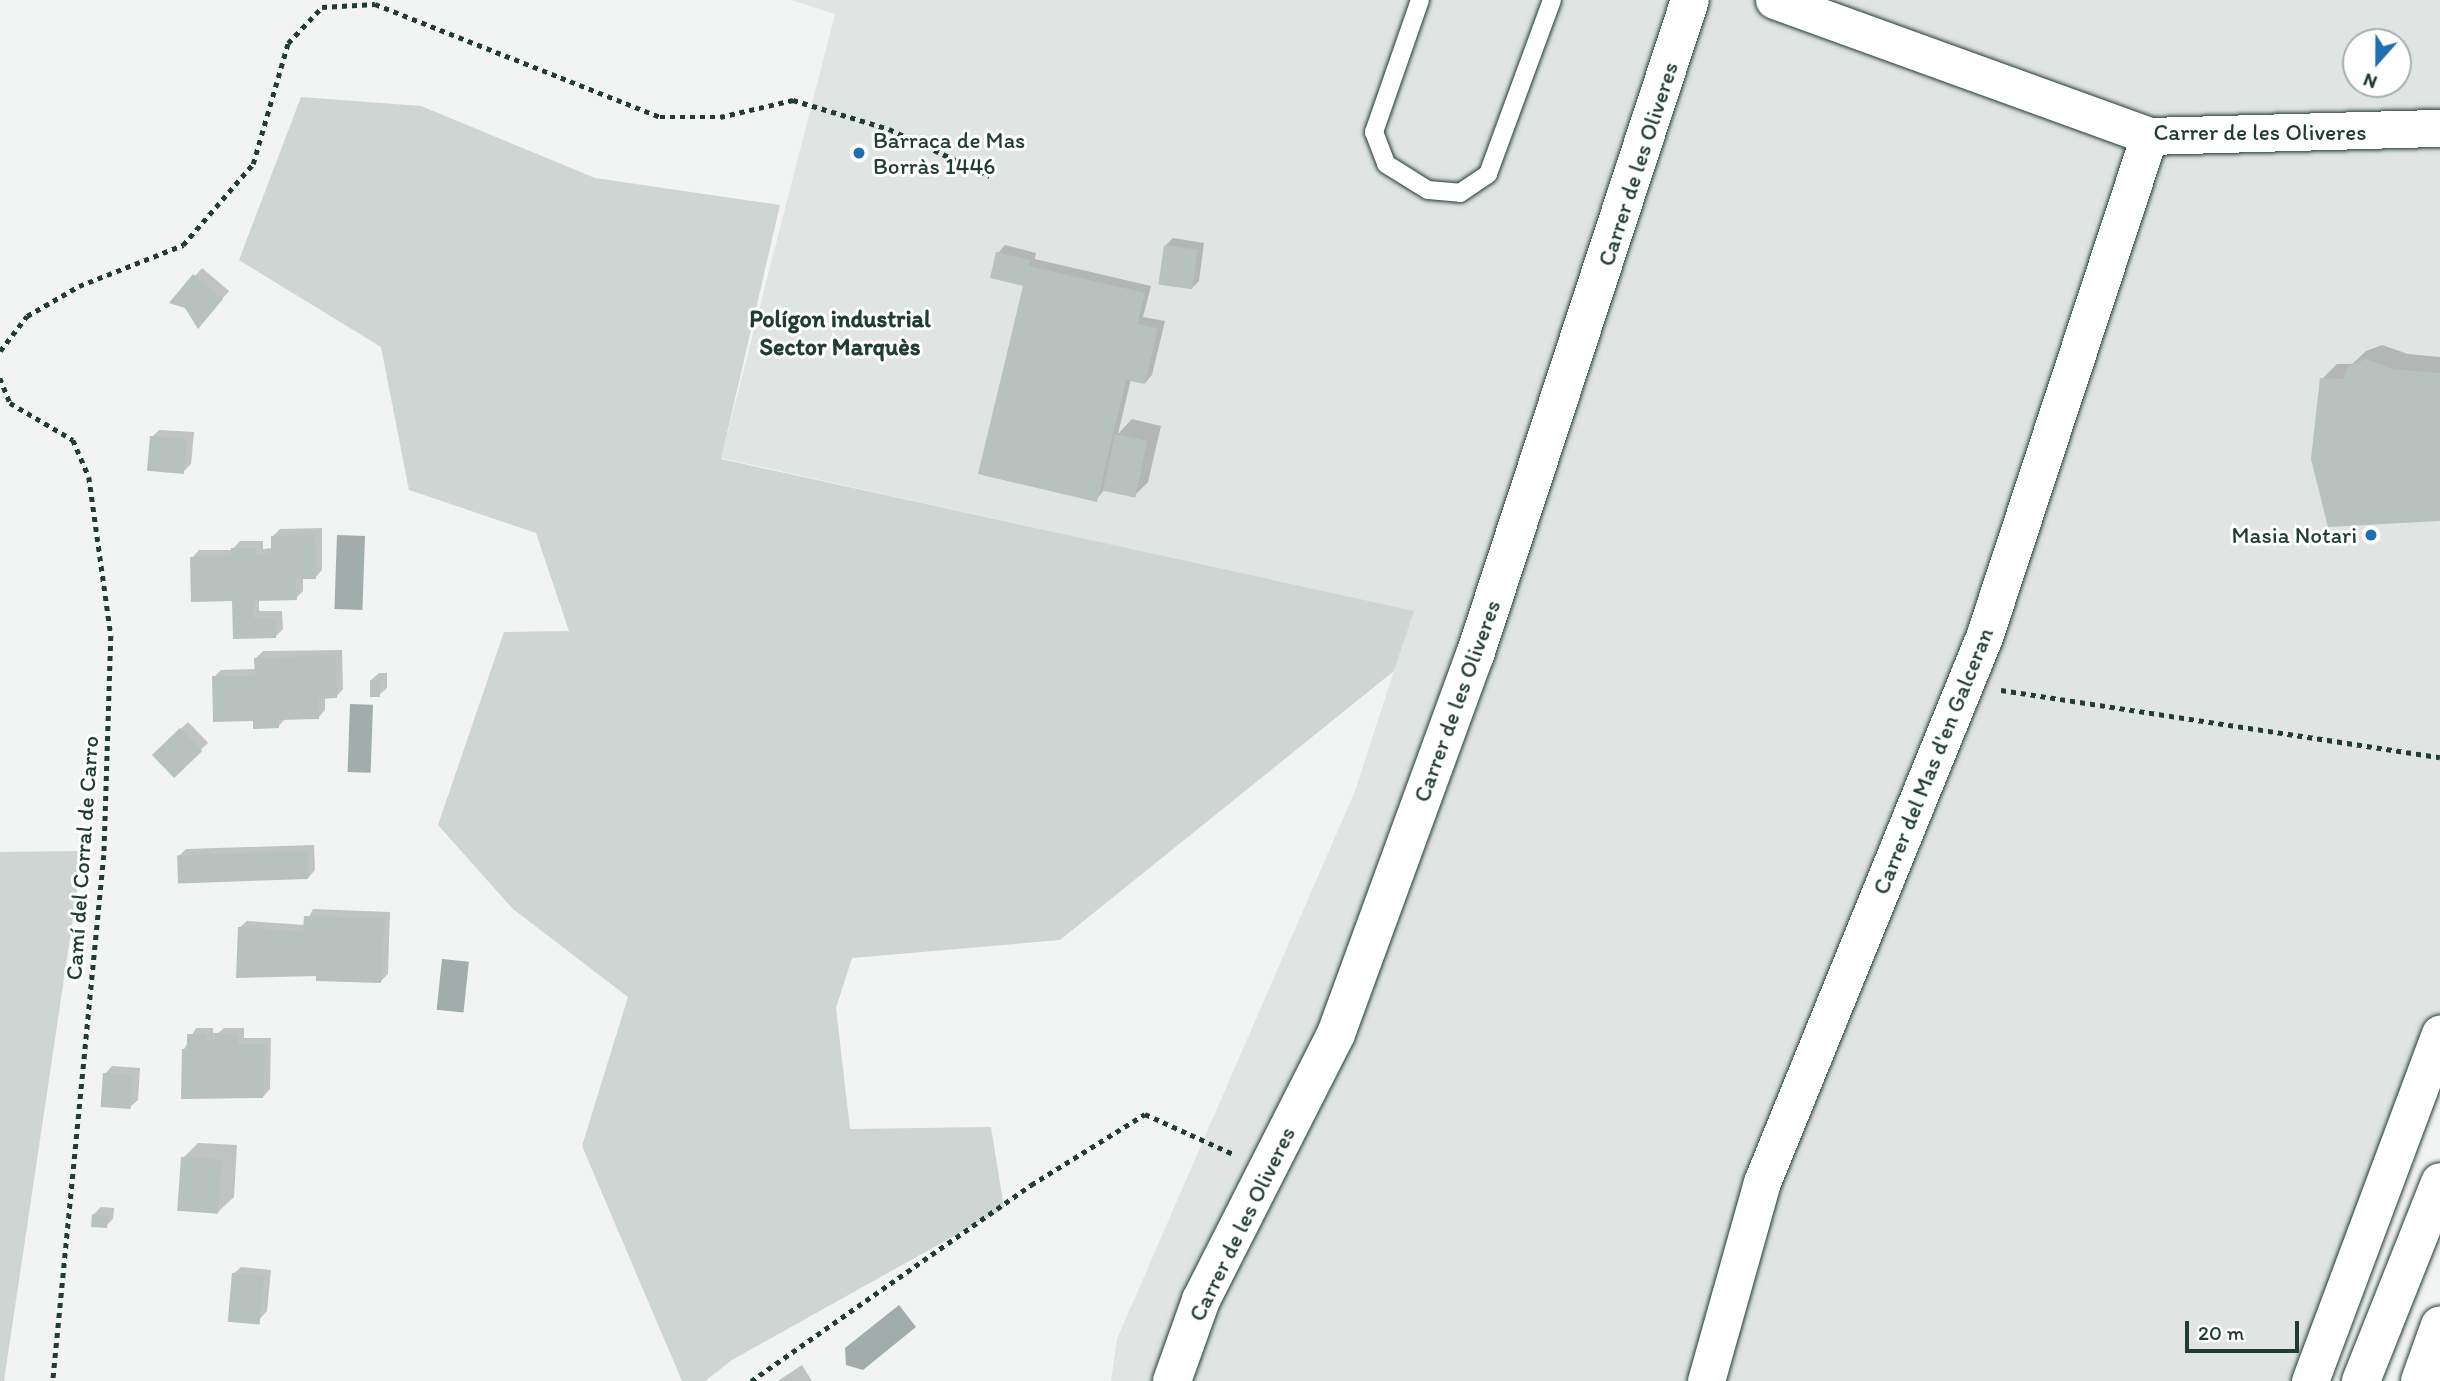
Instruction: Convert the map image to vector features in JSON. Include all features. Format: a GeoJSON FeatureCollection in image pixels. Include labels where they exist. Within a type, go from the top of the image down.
{"type":"FeatureCollection","features":[{"type":"Feature","properties":{"kind":"main road","name":"Carrer de les Oliveres"},"geometry":{"type":"LineString","coordinates":[[1176,1380],[1201,1300],[1336,1034],[1475,656],[1690,0]]}},
{"type":"Feature","properties":{"kind":"main road"},"geometry":{"type":"LineString","coordinates":[[2361,1381],[2440,1182]]}},
{"type":"Feature","properties":{"kind":"main road"},"geometry":{"type":"LineString","coordinates":[[2420,1381],[2440,1325]]}},
{"type":"Feature","properties":{"kind":"street","name":"Carrer de les Oliveres"},"geometry":{"type":"LineString","coordinates":[[1774,0],[2150,136],[2438,126]]}},
{"type":"Feature","properties":{"kind":"street","name":"Carrer del Mas d'en Galceran"},"geometry":{"type":"LineString","coordinates":[[1706,1381],[1762,1182],[1965,685],[2150,136]]}},
{"type":"Feature","properties":{"kind":"street"},"geometry":{"type":"LineString","coordinates":[[2310,1381],[2440,1034]]}},
{"type":"Feature","properties":{"kind":"lane"},"geometry":{"type":"LineString","coordinates":[[1420,0],[1374,132],[1387,164],[1428,190],[1460,193],[1488,174],[1552,0]]}},
{"type":"Feature","properties":{"kind":"path"},"geometry":{"type":"LineString","coordinates":[[0,351],[27,316],[79,286],[183,245],[253,164],[288,43],[322,7],[375,5],[660,117],[720,117],[793,100],[889,129],[990,176]]}},
{"type":"Feature","properties":{"kind":"path","name":"Camí del Corral de Carro"},"geometry":{"type":"LineString","coordinates":[[0,378],[10,403],[73,440],[89,477],[111,636],[104,855],[53,1381]]}},
{"type":"Feature","properties":{"kind":"path"},"geometry":{"type":"LineString","coordinates":[[1965,685],[2440,757]]}},
{"type":"Feature","properties":{"kind":"path"},"geometry":{"type":"LineString","coordinates":[[751,1381],[1031,1185],[1145,1114],[1268,1168]]}},
{"type":"Feature","properties":{"kind":"shaded area"},"geometry":{"type":"Polygon","coordinates":[[[791,0],[2440,0],[2440,1070],[2316,1381],[1111,1381],[1117,1339],[1355,791],[1413,612],[721,458],[835,14],[791,0]]]}},
{"type":"Feature","properties":{"kind":"shaded area"},"geometry":{"type":"Polygon","coordinates":[[[301,97],[421,106],[595,178],[780,205],[721,459],[1414,611],[1394,671],[1060,940],[852,958],[836,1008],[850,1129],[991,1127],[1004,1208],[732,1360],[705,1381],[682,1381],[582,1146],[628,997],[513,909],[438,825],[504,632],[569,631],[536,533],[409,490],[381,347],[239,260],[301,97]]]}},
{"type":"Feature","properties":{"kind":"shaded area"},"geometry":{"type":"Polygon","coordinates":[[[337,535],[365,536],[362,610],[334,609],[337,535]]]}},
{"type":"Feature","properties":{"kind":"shaded area"},"geometry":{"type":"Polygon","coordinates":[[[350,704],[373,705],[371,773],[348,772],[350,704]]]}},
{"type":"Feature","properties":{"kind":"shaded area"},"geometry":{"type":"Polygon","coordinates":[[[83,851],[4,1381],[0,1381],[0,852],[83,851]]]}},
{"type":"Feature","properties":{"kind":"shaded area"},"geometry":{"type":"Polygon","coordinates":[[[442,959],[469,962],[464,1013],[437,1010],[442,959]]]}},
{"type":"Feature","properties":{"kind":"shaded area"},"geometry":{"type":"Polygon","coordinates":[[[899,1305],[916,1327],[863,1370],[846,1365],[845,1348],[899,1305]]]}},
{"type":"Feature","properties":{"kind":"building"},"geometry":{"type":"Polygon","coordinates":[[[1164,245],[1198,250],[1192,289],[1158,285],[1164,245]]]}},
{"type":"Feature","properties":{"kind":"building"},"geometry":{"type":"Polygon","coordinates":[[[996,252],[1030,260],[1029,266],[1145,293],[1137,324],[1158,328],[1145,384],[1126,380],[1097,502],[978,474],[1023,286],[990,278],[996,252]]]}},
{"type":"Feature","properties":{"kind":"building"},"geometry":{"type":"Polygon","coordinates":[[[193,274],[223,299],[198,329],[185,308],[169,303],[193,274]]]}},
{"type":"Feature","properties":{"kind":"building"},"geometry":{"type":"Polygon","coordinates":[[[2366,359],[2392,369],[2440,373],[2440,521],[2328,527],[2311,459],[2320,378],[2343,379],[2348,366],[2366,359]]]}},
{"type":"Feature","properties":{"kind":"building"},"geometry":{"type":"Polygon","coordinates":[[[1115,434],[1147,441],[1135,498],[1103,491],[1115,434]]]}},
{"type":"Feature","properties":{"kind":"building"},"geometry":{"type":"Polygon","coordinates":[[[150,436],[187,439],[184,474],[147,471],[150,436]]]}},
{"type":"Feature","properties":{"kind":"building"},"geometry":{"type":"Polygon","coordinates":[[[315,535],[316,579],[296,579],[297,600],[253,601],[253,618],[276,618],[276,638],[233,639],[232,601],[191,602],[190,557],[231,556],[231,548],[256,548],[256,555],[271,555],[271,536],[315,535]]]}},
{"type":"Feature","properties":{"kind":"building"},"geometry":{"type":"Polygon","coordinates":[[[336,656],[337,698],[318,699],[319,719],[279,720],[279,728],[253,729],[253,721],[213,722],[212,676],[255,676],[254,658],[336,656]]]}},
{"type":"Feature","properties":{"kind":"building"},"geometry":{"type":"Polygon","coordinates":[[[370,680],[380,680],[380,697],[370,697],[370,680]]]}},
{"type":"Feature","properties":{"kind":"building"},"geometry":{"type":"Polygon","coordinates":[[[180,728],[202,751],[174,778],[152,755],[180,728]]]}},
{"type":"Feature","properties":{"kind":"building"},"geometry":{"type":"Polygon","coordinates":[[[307,851],[308,879],[178,884],[177,856],[307,851]]]}},
{"type":"Feature","properties":{"kind":"building"},"geometry":{"type":"Polygon","coordinates":[[[304,916],[384,919],[381,983],[316,981],[316,976],[236,978],[238,927],[303,932],[304,916]]]}},
{"type":"Feature","properties":{"kind":"building"},"geometry":{"type":"Polygon","coordinates":[[[187,1034],[207,1034],[207,1040],[215,1040],[215,1034],[238,1035],[238,1044],[265,1044],[263,1098],[181,1099],[182,1049],[187,1049],[187,1034]]]}},
{"type":"Feature","properties":{"kind":"building"},"geometry":{"type":"Polygon","coordinates":[[[103,1073],[133,1075],[131,1109],[101,1107],[103,1073]]]}},
{"type":"Feature","properties":{"kind":"building"},"geometry":{"type":"Polygon","coordinates":[[[181,1157],[222,1160],[218,1214],[177,1211],[181,1157]]]}},
{"type":"Feature","properties":{"kind":"building"},"geometry":{"type":"Polygon","coordinates":[[[92,1214],[108,1215],[107,1228],[91,1227],[92,1214]]]}},
{"type":"Feature","properties":{"kind":"building"},"geometry":{"type":"Polygon","coordinates":[[[232,1273],[264,1276],[260,1325],[228,1322],[232,1273]]]}},
{"type":"Feature","properties":{"kind":"place","name":"Barraca de Mas Borràs 1446"},"geometry":{"type":"Point","coordinates":[859,153]}},
{"type":"Feature","properties":{"kind":"place","name":"Masia Notari"},"geometry":{"type":"Point","coordinates":[2371,535]}},
{"type":"Feature","properties":{"kind":"district","name":"Polígon industrial Sector Marquès"},"geometry":{"type":"Point","coordinates":[840,333]}}]}
